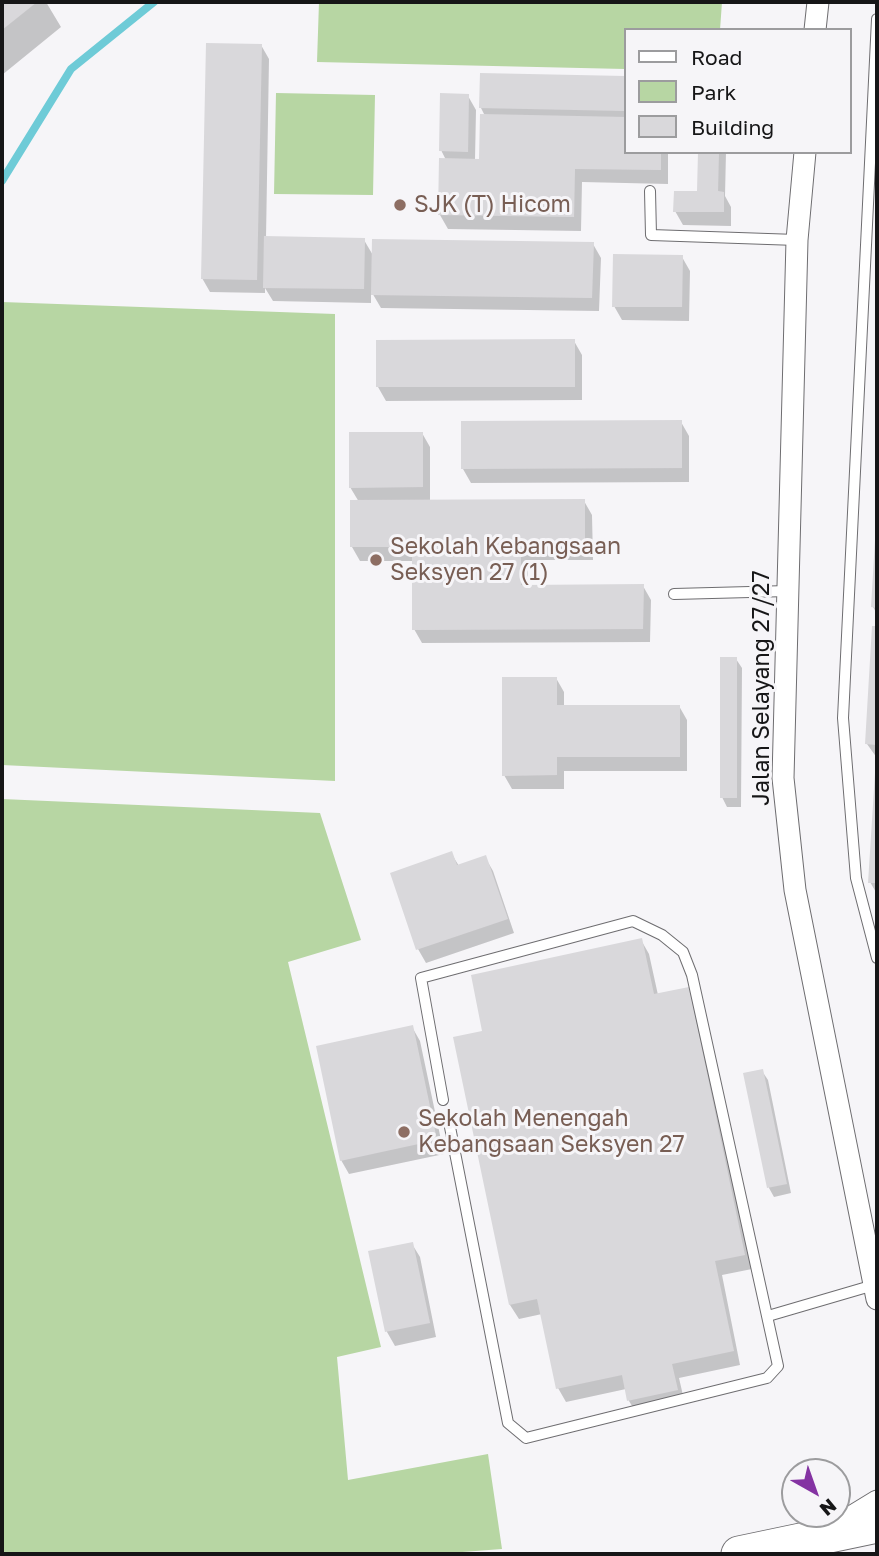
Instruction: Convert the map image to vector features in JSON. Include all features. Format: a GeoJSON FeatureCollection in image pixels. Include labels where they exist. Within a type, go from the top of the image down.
{"type":"FeatureCollection","features":[{"type":"Feature","properties":{"kind":"main road"},"geometry":{"type":"LineString","coordinates":[[740,1554],[877,1525]]}},
{"type":"Feature","properties":{"kind":"street"},"geometry":{"type":"LineString","coordinates":[[815,28],[818,2]]}},
{"type":"Feature","properties":{"kind":"street","name":"Jalan Selayang 27/27"},"geometry":{"type":"LineString","coordinates":[[804,154],[797,240],[783,778],[795,890],[876,1292]]}},
{"type":"Feature","properties":{"kind":"street"},"geometry":{"type":"LineString","coordinates":[[801,1541],[838,1526],[877,1501]]}},
{"type":"Feature","properties":{"kind":"lane"},"geometry":{"type":"LineString","coordinates":[[877,19],[843,718],[856,878],[877,958]]}},
{"type":"Feature","properties":{"kind":"lane"},"geometry":{"type":"LineString","coordinates":[[650,191],[651,235],[797,240]]}},
{"type":"Feature","properties":{"kind":"lane"},"geometry":{"type":"LineString","coordinates":[[674,594],[788,591]]}},
{"type":"Feature","properties":{"kind":"lane"},"geometry":{"type":"LineString","coordinates":[[443,1100],[421,978],[632,921],[662,935],[683,952],[692,975],[778,1366],[767,1378],[526,1438],[508,1423],[449,1122]]}},
{"type":"Feature","properties":{"kind":"lane"},"geometry":{"type":"LineString","coordinates":[[768,1316],[876,1292]]}},
{"type":"Feature","properties":{"kind":"green space"},"geometry":{"type":"Polygon","coordinates":[[[319,2],[722,2],[720,28],[624,28],[624,69],[317,62],[319,2]]]}},
{"type":"Feature","properties":{"kind":"green space"},"geometry":{"type":"Polygon","coordinates":[[[276,93],[375,95],[373,195],[274,194],[276,93]]]}},
{"type":"Feature","properties":{"kind":"green space"},"geometry":{"type":"Polygon","coordinates":[[[2,302],[335,314],[335,781],[2,765],[2,302]]]}},
{"type":"Feature","properties":{"kind":"green space"},"geometry":{"type":"Polygon","coordinates":[[[2,799],[320,813],[361,940],[288,962],[381,1347],[337,1357],[348,1480],[488,1454],[502,1549],[436,1554],[2,1554],[2,799]]]}},
{"type":"Feature","properties":{"kind":"building"},"geometry":{"type":"Polygon","coordinates":[[[2,2],[37,2],[2,30],[2,2]]]}},
{"type":"Feature","properties":{"kind":"building"},"geometry":{"type":"Polygon","coordinates":[[[206,43],[262,44],[257,280],[201,279],[206,43]]]}},
{"type":"Feature","properties":{"kind":"building"},"geometry":{"type":"Polygon","coordinates":[[[480,73],[624,76],[624,111],[479,108],[480,73]]]}},
{"type":"Feature","properties":{"kind":"building"},"geometry":{"type":"Polygon","coordinates":[[[440,93],[469,94],[468,152],[439,151],[440,93]]]}},
{"type":"Feature","properties":{"kind":"building"},"geometry":{"type":"Polygon","coordinates":[[[480,114],[624,117],[624,154],[661,154],[661,170],[575,169],[574,217],[438,215],[439,158],[479,159],[480,114]]]}},
{"type":"Feature","properties":{"kind":"building"},"geometry":{"type":"Polygon","coordinates":[[[698,154],[719,154],[718,191],[724,192],[724,212],[673,212],[674,191],[697,191],[698,154]]]}},
{"type":"Feature","properties":{"kind":"building"},"geometry":{"type":"Polygon","coordinates":[[[264,236],[365,238],[364,289],[263,288],[264,236]]]}},
{"type":"Feature","properties":{"kind":"building"},"geometry":{"type":"Polygon","coordinates":[[[372,239],[594,242],[592,298],[371,295],[372,239]]]}},
{"type":"Feature","properties":{"kind":"building"},"geometry":{"type":"Polygon","coordinates":[[[613,254],[683,255],[682,307],[612,307],[613,254]]]}},
{"type":"Feature","properties":{"kind":"building"},"geometry":{"type":"Polygon","coordinates":[[[575,339],[575,387],[376,387],[376,340],[575,339]]]}},
{"type":"Feature","properties":{"kind":"building"},"geometry":{"type":"Polygon","coordinates":[[[682,420],[682,468],[461,469],[461,421],[682,420]]]}},
{"type":"Feature","properties":{"kind":"building"},"geometry":{"type":"Polygon","coordinates":[[[349,432],[423,432],[423,487],[349,488],[349,432]]]}},
{"type":"Feature","properties":{"kind":"building"},"geometry":{"type":"Polygon","coordinates":[[[585,499],[585,547],[521,547],[521,585],[644,584],[643,629],[412,630],[412,547],[350,547],[350,500],[585,499]]]}},
{"type":"Feature","properties":{"kind":"building"},"geometry":{"type":"Polygon","coordinates":[[[877,540],[877,608],[871,607],[877,540]]]}},
{"type":"Feature","properties":{"kind":"building"},"geometry":{"type":"Polygon","coordinates":[[[872,626],[877,626],[877,745],[865,744],[872,626]]]}},
{"type":"Feature","properties":{"kind":"building"},"geometry":{"type":"Polygon","coordinates":[[[720,657],[737,657],[737,798],[720,798],[720,657]]]}},
{"type":"Feature","properties":{"kind":"building"},"geometry":{"type":"Polygon","coordinates":[[[502,677],[557,677],[557,705],[680,705],[680,757],[557,757],[557,775],[502,776],[502,677]]]}},
{"type":"Feature","properties":{"kind":"building"},"geometry":{"type":"Polygon","coordinates":[[[875,773],[877,883],[868,883],[875,773]]]}},
{"type":"Feature","properties":{"kind":"building"},"geometry":{"type":"Polygon","coordinates":[[[452,851],[457,865],[486,855],[508,919],[416,950],[390,873],[452,851]]]}},
{"type":"Feature","properties":{"kind":"building"},"geometry":{"type":"Polygon","coordinates":[[[642,938],[654,994],[689,987],[745,1255],[715,1261],[734,1351],[672,1364],[678,1390],[627,1401],[622,1375],[556,1389],[537,1299],[509,1305],[453,1037],[482,1031],[471,975],[642,938]]]}},
{"type":"Feature","properties":{"kind":"building"},"geometry":{"type":"Polygon","coordinates":[[[413,1025],[437,1140],[340,1161],[316,1046],[413,1025]]]}},
{"type":"Feature","properties":{"kind":"building"},"geometry":{"type":"Polygon","coordinates":[[[763,1069],[787,1184],[767,1188],[743,1073],[763,1069]]]}},
{"type":"Feature","properties":{"kind":"building"},"geometry":{"type":"Polygon","coordinates":[[[413,1242],[430,1323],[385,1332],[368,1251],[413,1242]]]}},
{"type":"Feature","properties":{"kind":"waterway"},"geometry":{"type":"LineString","coordinates":[[2,181],[71,69],[154,2]]}},
{"type":"Feature","properties":{"kind":"place","name":"SJK (T) Hicom"},"geometry":{"type":"Point","coordinates":[400,205]}},
{"type":"Feature","properties":{"kind":"place","name":"Sekolah Kebangsaan Seksyen 27 (1)"},"geometry":{"type":"Point","coordinates":[376,560]}},
{"type":"Feature","properties":{"kind":"place","name":"Sekolah Menengah Kebangsaan Seksyen 27"},"geometry":{"type":"Point","coordinates":[404,1132]}}]}
